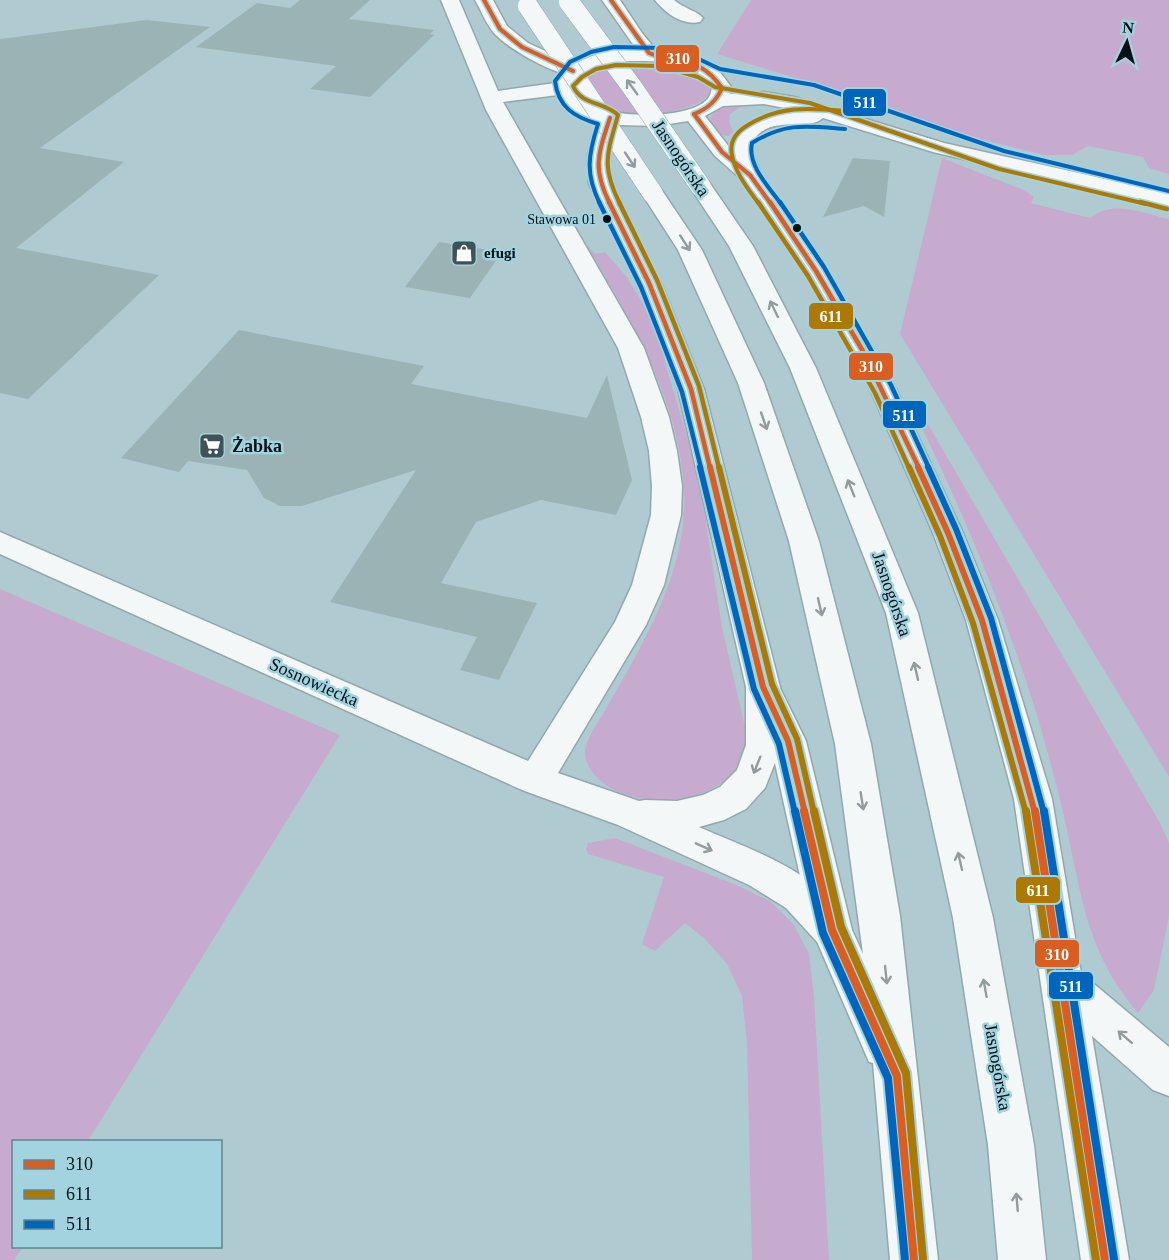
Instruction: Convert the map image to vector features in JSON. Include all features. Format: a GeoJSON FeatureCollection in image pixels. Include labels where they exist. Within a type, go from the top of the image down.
{"type":"FeatureCollection","features":[{"type":"Feature","properties":{"kind":"street"},"geometry":{"type":"LineString","coordinates":[[484,0],[500,29],[522,47],[573,71]]}},
{"type":"Feature","properties":{"kind":"street"},"geometry":{"type":"LineString","coordinates":[[611,0],[628,22],[641,46],[651,55]]}},
{"type":"Feature","properties":{"kind":"street"},"geometry":{"type":"LineString","coordinates":[[664,0],[677,12],[694,18]]}},
{"type":"Feature","properties":{"kind":"street"},"geometry":{"type":"LineString","coordinates":[[444,1],[493,104],[631,348],[655,417],[663,451],[667,486],[666,514],[648,585],[630,625],[536,780]]}},
{"type":"Feature","properties":{"kind":"street","name":"Jasnogórska"},"geometry":{"type":"LineString","coordinates":[[568,1],[632,87],[741,246],[798,358],[902,614],[973,918],[1011,1144],[1022,1260]]}},
{"type":"Feature","properties":{"kind":"street"},"geometry":{"type":"LineString","coordinates":[[526,3],[690,250],[751,383],[804,541],[853,744],[880,916],[914,1260]]}},
{"type":"Feature","properties":{"kind":"street"},"geometry":{"type":"LineString","coordinates":[[567,94],[567,77],[588,63],[607,58],[651,55],[679,59],[707,70],[717,78],[722,88],[718,100]]}},
{"type":"Feature","properties":{"kind":"street"},"geometry":{"type":"LineString","coordinates":[[717,78],[812,94],[1001,160]]}},
{"type":"Feature","properties":{"kind":"street"},"geometry":{"type":"LineString","coordinates":[[493,104],[567,94],[592,113],[610,118],[654,121],[694,114],[718,100],[764,98],[794,103],[940,148],[1001,160],[1169,200]]}},
{"type":"Feature","properties":{"kind":"street","name":"Jasnogórska"},"geometry":{"type":"LineString","coordinates":[[694,114],[722,152],[750,175],[816,271],[883,389],[948,533],[982,620],[1033,799],[1105,1260]]}},
{"type":"Feature","properties":{"kind":"street"},"geometry":{"type":"LineString","coordinates":[[610,118],[598,154],[600,184],[649,283],[692,389],[763,687],[788,741],[832,930],[897,1076]]}},
{"type":"Feature","properties":{"kind":"street"},"geometry":{"type":"LineString","coordinates":[[750,175],[740,147],[745,136],[754,129],[769,122],[790,118],[843,119]]}},
{"type":"Feature","properties":{"kind":"street","name":"Sosnowiecka"},"geometry":{"type":"LineString","coordinates":[[0,542],[536,780],[631,814],[763,873],[800,896],[832,930]]}},
{"type":"Feature","properties":{"kind":"street","name":"Sosnowiecka"},"geometry":{"type":"LineString","coordinates":[[631,814],[677,817],[711,809],[733,798],[752,778],[760,761],[764,745],[763,687]]}},
{"type":"Feature","properties":{"kind":"street"},"geometry":{"type":"LineString","coordinates":[[1062,983],[1169,1075]]}},
{"type":"Feature","properties":{"kind":"shaded area"},"geometry":{"type":"Polygon","coordinates":[[[751,0],[1169,0],[1169,174],[1149,168],[1143,157],[1088,146],[1072,155],[1044,155],[987,141],[884,110],[838,91],[717,54],[751,0]]]}},
{"type":"Feature","properties":{"kind":"shaded area"},"geometry":{"type":"Polygon","coordinates":[[[652,60],[691,69],[700,74],[707,79],[710,87],[708,96],[686,108],[671,112],[623,115],[601,106],[581,80],[588,73],[605,65],[623,61],[652,60]]]}},
{"type":"Feature","properties":{"kind":"shaded area"},"geometry":{"type":"Polygon","coordinates":[[[748,102],[730,114],[729,122],[733,131],[729,136],[719,135],[710,121],[712,115],[725,106],[748,102]]]}},
{"type":"Feature","properties":{"kind":"shaded area"},"geometry":{"type":"Polygon","coordinates":[[[942,158],[1024,190],[1034,197],[1031,203],[1090,218],[1099,212],[1118,208],[1169,219],[1169,777],[900,334],[942,158]]]}},
{"type":"Feature","properties":{"kind":"shaded area"},"geometry":{"type":"Polygon","coordinates":[[[586,244],[595,254],[605,252],[626,276],[644,305],[661,349],[700,483],[722,627],[747,743],[740,761],[728,778],[710,790],[688,797],[664,800],[639,798],[617,791],[599,780],[585,756],[590,735],[620,684],[661,605],[679,549],[684,490],[673,424],[663,392],[635,331],[586,244]]]}},
{"type":"Feature","properties":{"kind":"shaded area"},"geometry":{"type":"Polygon","coordinates":[[[918,407],[1160,823],[1169,843],[1169,916],[1154,990],[1138,1013],[1107,968],[1088,922],[1052,768],[1037,715],[981,559],[912,408],[918,407]]]}},
{"type":"Feature","properties":{"kind":"shaded area"},"geometry":{"type":"Polygon","coordinates":[[[0,589],[340,735],[89,1140],[12,1140],[12,1248],[22,1248],[14,1260],[0,1260],[0,589]]]}},
{"type":"Feature","properties":{"kind":"shaded area"},"geometry":{"type":"Polygon","coordinates":[[[615,838],[734,884],[770,901],[794,925],[809,954],[814,996],[829,1260],[752,1260],[747,1044],[742,996],[727,964],[705,939],[685,923],[655,951],[642,944],[664,877],[588,854],[586,849],[588,843],[615,838]]]}},
{"type":"Feature","properties":{"kind":"building"},"geometry":{"type":"Polygon","coordinates":[[[300,0],[370,0],[349,19],[434,30],[430,34],[434,35],[370,97],[310,89],[336,66],[196,47],[257,3],[290,8],[300,0]]]}},
{"type":"Feature","properties":{"kind":"building"},"geometry":{"type":"Polygon","coordinates":[[[147,20],[210,27],[40,148],[124,162],[16,248],[159,275],[28,399],[0,393],[0,39],[147,20]]]}},
{"type":"Feature","properties":{"kind":"building"},"geometry":{"type":"Polygon","coordinates":[[[853,158],[890,161],[884,217],[864,206],[823,217],[853,158]]]}},
{"type":"Feature","properties":{"kind":"building"},"geometry":{"type":"Polygon","coordinates":[[[439,242],[502,252],[470,298],[405,287],[439,242]]]}},
{"type":"Feature","properties":{"kind":"building"},"geometry":{"type":"Polygon","coordinates":[[[239,330],[424,366],[411,384],[587,418],[607,375],[632,480],[616,515],[541,500],[476,522],[441,583],[537,603],[499,680],[460,670],[477,637],[330,602],[416,470],[302,506],[280,506],[264,498],[247,470],[188,461],[179,472],[121,458],[239,330]]]}},
{"type":"Feature","properties":{"kind":"transit line","name":"310"},"geometry":{"type":"LineString","coordinates":[[484,0],[500,29],[522,47],[573,71]]}},
{"type":"Feature","properties":{"kind":"transit line","name":"310"},"geometry":{"type":"LineString","coordinates":[[611,0],[649,53],[692,63],[706,70],[717,81],[722,88],[715,101],[704,110],[694,114]]}},
{"type":"Feature","properties":{"kind":"transit line","name":"511"},"geometry":{"type":"LineString","coordinates":[[905,1260],[888,1078],[823,933],[779,744],[754,689],[682,392],[641,287],[591,186],[589,153],[598,124],[582,119],[568,110],[558,98],[555,81],[570,62],[591,52],[614,47],[663,48],[686,53],[720,69],[814,85],[1004,151],[1169,191]]}},
{"type":"Feature","properties":{"kind":"transit line","name":"611"},"geometry":{"type":"LineString","coordinates":[[923,1259],[906,1073],[841,927],[797,739],[772,684],[699,386],[657,280],[609,182],[607,155],[618,115],[607,107],[581,98],[573,86],[582,77],[596,69],[616,65],[660,66],[698,77],[715,87],[810,103],[999,169],[1167,209]]}},
{"type":"Feature","properties":{"kind":"transit line","name":"611"},"geometry":{"type":"LineString","coordinates":[[847,111],[804,108],[766,114],[738,131],[732,141],[732,156],[742,179],[808,276],[875,393],[940,536],[973,623],[1024,801],[1096,1260]]}},
{"type":"Feature","properties":{"kind":"transit line","name":"310"},"geometry":{"type":"LineString","coordinates":[[694,114],[722,152],[750,175],[769,201],[816,271],[864,353],[883,389],[948,533],[982,620],[1033,799],[1105,1260]]}},
{"type":"Feature","properties":{"kind":"transit line","name":"310"},"geometry":{"type":"LineString","coordinates":[[610,118],[598,154],[600,184],[649,283],[691,389],[763,687],[788,741],[832,930],[897,1076],[914,1260]]}},
{"type":"Feature","properties":{"kind":"transit line","name":"511"},"geometry":{"type":"LineString","coordinates":[[845,129],[804,126],[772,131],[752,143],[750,152],[758,171],[824,267],[891,385],[956,529],[991,618],[1042,798],[1114,1259]]}},
{"type":"Feature","properties":{"kind":"place","name":"Stawowa 01"},"geometry":{"type":"Point","coordinates":[607,219]}},
{"type":"Feature","properties":{"kind":"place","name":"efugi"},"geometry":{"type":"Point","coordinates":[464,253]}},
{"type":"Feature","properties":{"kind":"place","name":"Żabka"},"geometry":{"type":"Point","coordinates":[212,446]}}]}
